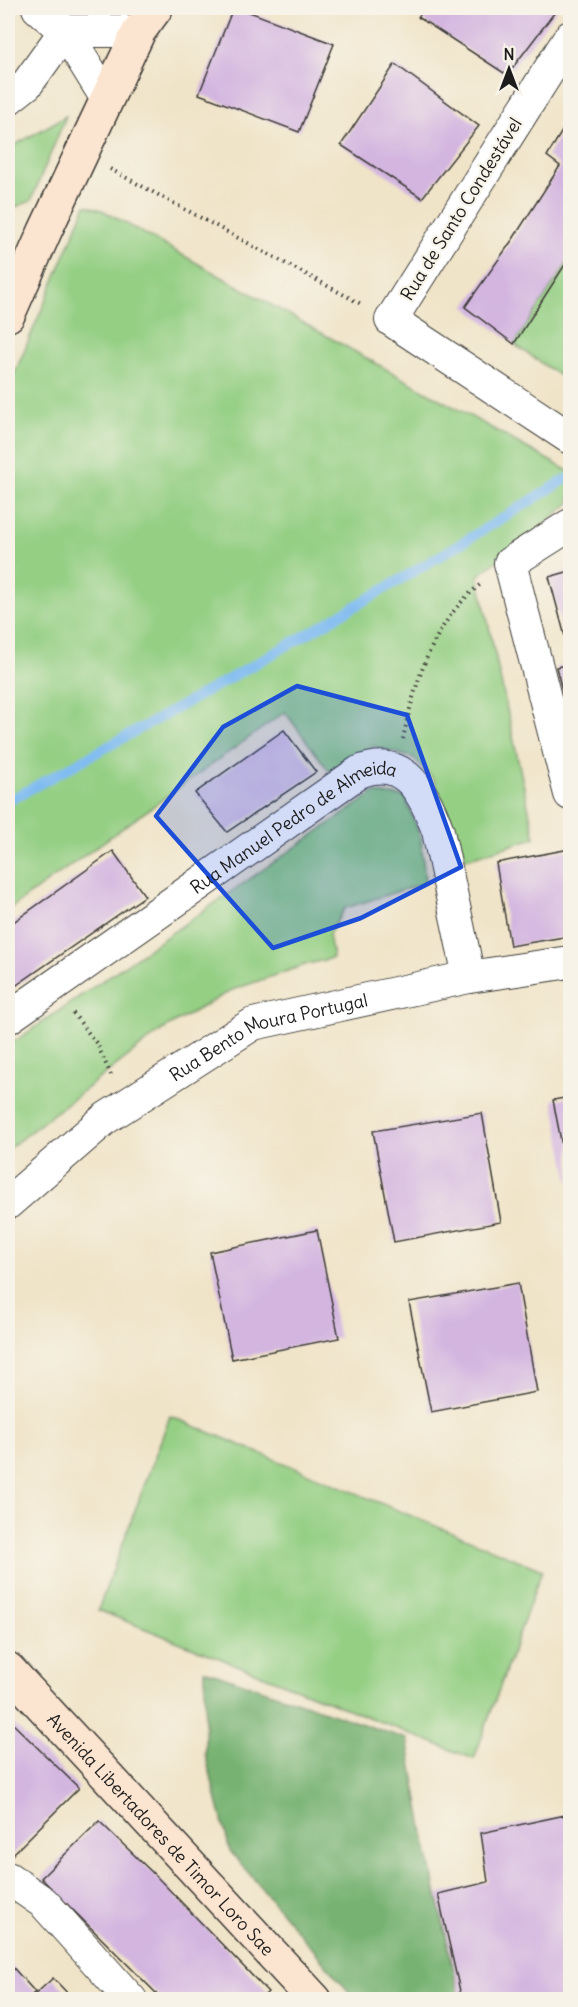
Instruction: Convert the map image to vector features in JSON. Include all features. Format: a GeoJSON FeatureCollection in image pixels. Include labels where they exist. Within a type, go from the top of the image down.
{"type":"FeatureCollection","features":[{"type":"Feature","properties":{"kind":"main road"},"geometry":{"type":"LineString","coordinates":[[8,315],[81,153],[148,17]]}},
{"type":"Feature","properties":{"kind":"main road","name":"Avenida Libertadores de Timor Loro Sae"},"geometry":{"type":"LineString","coordinates":[[8,1670],[315,2000]]}},
{"type":"Feature","properties":{"kind":"street"},"geometry":{"type":"LineString","coordinates":[[38,8],[65,31],[107,99]]}},
{"type":"Feature","properties":{"kind":"street"},"geometry":{"type":"LineString","coordinates":[[8,99],[27,84],[65,31],[148,17]]}},
{"type":"Feature","properties":{"kind":"street","name":"Rua de Santo Condestável"},"geometry":{"type":"LineString","coordinates":[[391,320],[570,37]]}},
{"type":"Feature","properties":{"kind":"street"},"geometry":{"type":"LineString","coordinates":[[391,320],[570,438]]}},
{"type":"Feature","properties":{"kind":"street"},"geometry":{"type":"LineString","coordinates":[[570,525],[510,563],[570,794]]}},
{"type":"Feature","properties":{"kind":"street","name":"Rua Manuel Pedro de Almeida"},"geometry":{"type":"LineString","coordinates":[[8,1018],[359,772],[384,766],[397,770],[416,787],[430,810],[438,831],[469,977]]}},
{"type":"Feature","properties":{"kind":"street","name":"Rua Bento Moura Portugal"},"geometry":{"type":"LineString","coordinates":[[8,1203],[106,1118],[253,1024],[469,977],[570,962]]}},
{"type":"Feature","properties":{"kind":"street"},"geometry":{"type":"LineString","coordinates":[[8,1878],[44,1903],[131,2000]]}},
{"type":"Feature","properties":{"kind":"path"},"geometry":{"type":"LineString","coordinates":[[81,153],[391,320]]}},
{"type":"Feature","properties":{"kind":"path"},"geometry":{"type":"LineString","coordinates":[[397,770],[411,701],[428,652],[451,614],[468,594],[510,563]]}},
{"type":"Feature","properties":{"kind":"path"},"geometry":{"type":"LineString","coordinates":[[53,986],[97,1044],[125,1106]]}},
{"type":"Feature","properties":{"kind":"highlighted area"},"geometry":{"type":"Polygon","coordinates":[[[297,686],[407,715],[461,867],[361,918],[273,948],[156,816],[223,727],[297,686]]]}},
{"type":"Feature","properties":{"kind":"green space"},"geometry":{"type":"Polygon","coordinates":[[[66,116],[31,201],[8,210],[8,149],[66,116]]]}},
{"type":"Feature","properties":{"kind":"green space"},"geometry":{"type":"Polygon","coordinates":[[[86,205],[102,210],[570,472],[570,503],[478,576],[535,838],[466,859],[434,780],[414,758],[373,746],[329,771],[285,712],[8,910],[8,389],[86,205]]]}},
{"type":"Feature","properties":{"kind":"green space"},"geometry":{"type":"Polygon","coordinates":[[[570,259],[570,383],[514,344],[570,259]]]}},
{"type":"Feature","properties":{"kind":"green space"},"geometry":{"type":"Polygon","coordinates":[[[374,793],[405,797],[421,839],[425,883],[345,908],[329,934],[333,958],[308,964],[232,990],[162,1030],[8,1149],[8,1046],[374,793]]]}},
{"type":"Feature","properties":{"kind":"green space"},"geometry":{"type":"Polygon","coordinates":[[[170,1416],[542,1570],[474,1759],[98,1610],[170,1416]]]}},
{"type":"Feature","properties":{"kind":"green space"},"geometry":{"type":"Polygon","coordinates":[[[205,1670],[407,1739],[426,1845],[460,1999],[355,1999],[230,1851],[205,1754],[205,1670]]]}},
{"type":"Feature","properties":{"kind":"building"},"geometry":{"type":"Polygon","coordinates":[[[233,8],[239,8],[334,44],[299,132],[199,94],[233,8]]]}},
{"type":"Feature","properties":{"kind":"building"},"geometry":{"type":"Polygon","coordinates":[[[425,8],[558,8],[507,75],[418,17],[425,8]]]}},
{"type":"Feature","properties":{"kind":"building"},"geometry":{"type":"Polygon","coordinates":[[[395,64],[479,126],[422,198],[341,145],[395,64]]]}},
{"type":"Feature","properties":{"kind":"building"},"geometry":{"type":"Polygon","coordinates":[[[570,118],[570,257],[514,344],[465,307],[513,239],[560,166],[547,156],[570,118]]]}},
{"type":"Feature","properties":{"kind":"building"},"geometry":{"type":"Polygon","coordinates":[[[570,571],[570,655],[549,577],[570,571]]]}},
{"type":"Feature","properties":{"kind":"building"},"geometry":{"type":"Polygon","coordinates":[[[570,664],[570,721],[556,667],[570,664]]]}},
{"type":"Feature","properties":{"kind":"building"},"geometry":{"type":"Polygon","coordinates":[[[284,730],[316,772],[227,832],[195,793],[284,730]]]}},
{"type":"Feature","properties":{"kind":"building"},"geometry":{"type":"Polygon","coordinates":[[[570,849],[570,936],[510,946],[496,863],[570,849]]]}},
{"type":"Feature","properties":{"kind":"building"},"geometry":{"type":"Polygon","coordinates":[[[113,851],[145,896],[8,991],[8,926],[113,851]]]}},
{"type":"Feature","properties":{"kind":"building"},"geometry":{"type":"Polygon","coordinates":[[[570,1097],[570,1182],[569,1182],[553,1100],[570,1097]]]}},
{"type":"Feature","properties":{"kind":"building"},"geometry":{"type":"Polygon","coordinates":[[[482,1113],[501,1222],[394,1242],[373,1131],[482,1113]]]}},
{"type":"Feature","properties":{"kind":"building"},"geometry":{"type":"Polygon","coordinates":[[[317,1230],[339,1338],[232,1359],[210,1252],[317,1230]]]}},
{"type":"Feature","properties":{"kind":"building"},"geometry":{"type":"Polygon","coordinates":[[[518,1283],[537,1392],[431,1412],[409,1302],[518,1283]]]}},
{"type":"Feature","properties":{"kind":"building"},"geometry":{"type":"Polygon","coordinates":[[[8,1719],[79,1788],[8,1859],[8,1719]]]}},
{"type":"Feature","properties":{"kind":"building"},"geometry":{"type":"Polygon","coordinates":[[[570,1814],[570,2000],[462,2000],[438,1894],[488,1882],[481,1833],[570,1814]]]}},
{"type":"Feature","properties":{"kind":"building"},"geometry":{"type":"Polygon","coordinates":[[[99,1821],[157,1877],[268,1992],[260,2000],[163,2000],[41,1878],[99,1821]]]}},
{"type":"Feature","properties":{"kind":"building"},"geometry":{"type":"Polygon","coordinates":[[[8,1962],[35,1992],[27,2000],[8,2000],[8,1962]]]}},
{"type":"Feature","properties":{"kind":"building"},"geometry":{"type":"Polygon","coordinates":[[[53,1978],[74,2000],[29,2000],[53,1978]]]}},
{"type":"Feature","properties":{"kind":"waterway"},"geometry":{"type":"LineString","coordinates":[[8,801],[289,644],[566,479]]}}]}
